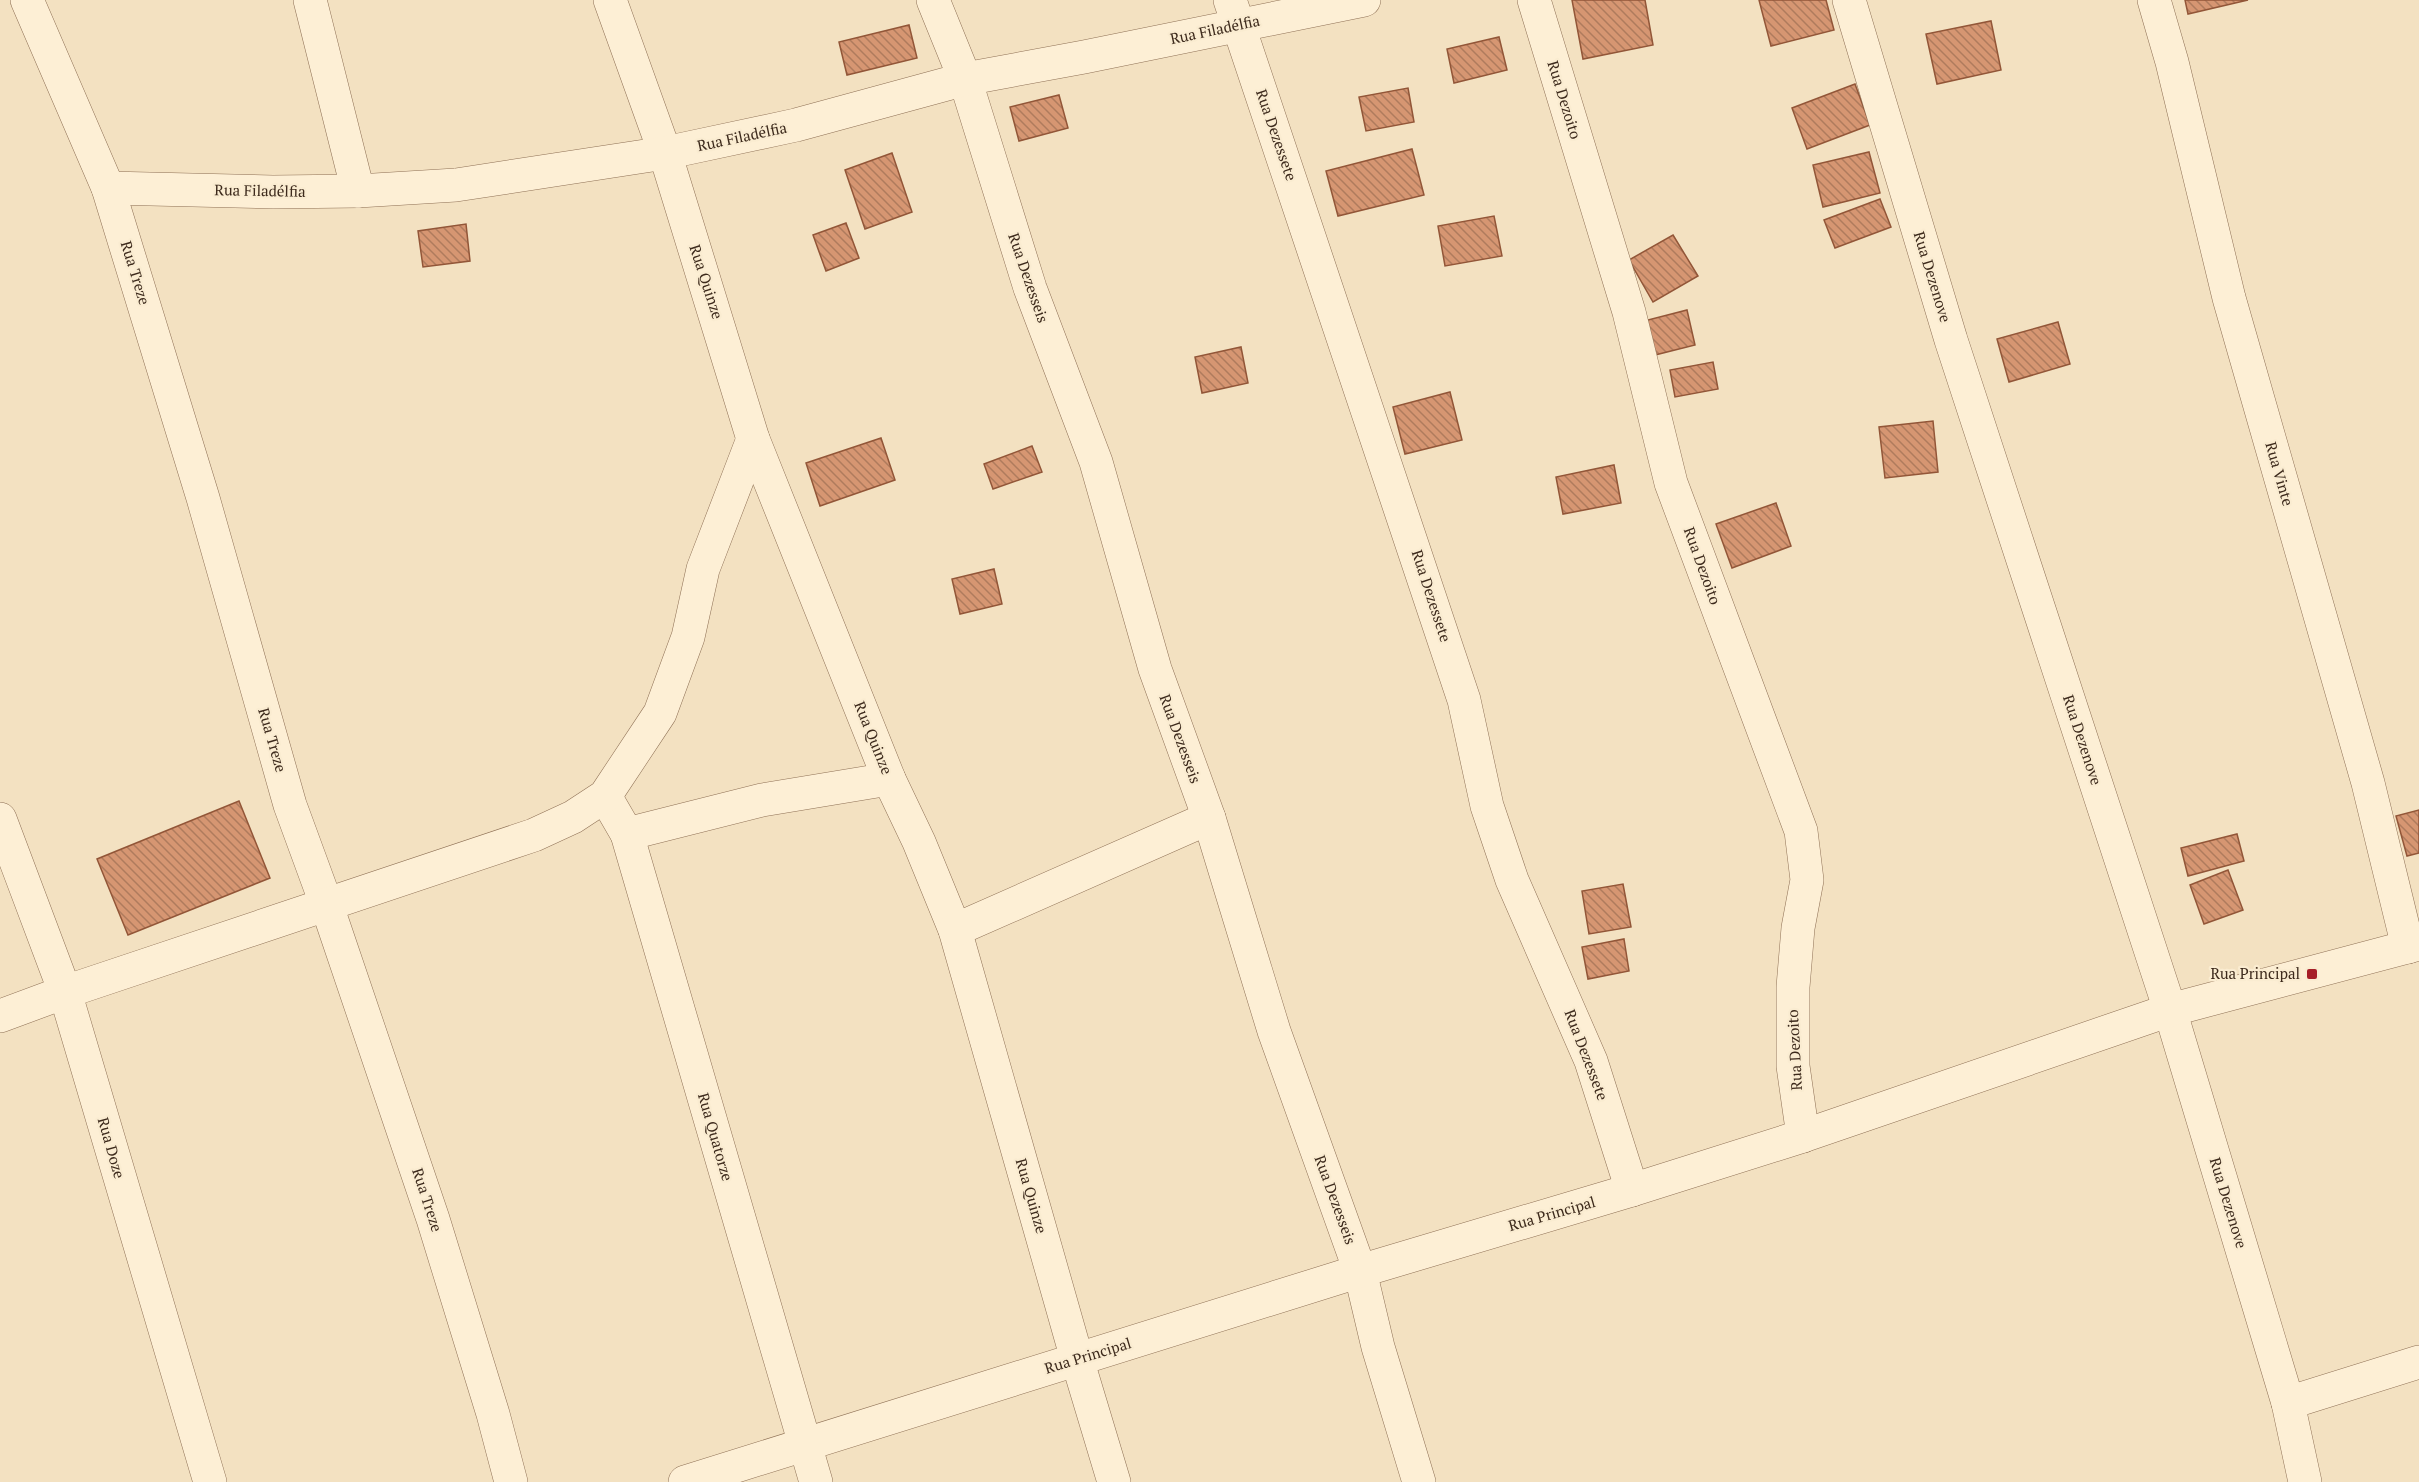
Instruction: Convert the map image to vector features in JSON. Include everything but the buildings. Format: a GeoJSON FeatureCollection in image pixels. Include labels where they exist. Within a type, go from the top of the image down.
{"type":"FeatureCollection","features":[{"type":"Feature","properties":{"kind":"street","name":"Rua Treze"},"geometry":{"type":"LineString","coordinates":[[27,0],[108,188],[203,498],[290,805],[434,1219],[493,1414],[510,1482]]}},
{"type":"Feature","properties":{"kind":"street"},"geometry":{"type":"LineString","coordinates":[[310,0],[358,191]]}},
{"type":"Feature","properties":{"kind":"street","name":"Rua Quinze"},"geometry":{"type":"LineString","coordinates":[[610,0],[665,153],[753,439],[889,779],[919,842],[955,930],[1114,1482]]}},
{"type":"Feature","properties":{"kind":"street","name":"Rua Dezesseis"},"geometry":{"type":"LineString","coordinates":[[933,0],[965,79],[1030,288],[1096,462],[1155,669],[1209,818],[1274,1031],[1360,1271],[1378,1347],[1419,1482]]}},
{"type":"Feature","properties":{"kind":"street","name":"Rua Filadélfia"},"geometry":{"type":"LineString","coordinates":[[108,188],[273,192],[358,191],[456,185],[665,153],[796,125],[965,79],[1234,13],[1364,0]]}},
{"type":"Feature","properties":{"kind":"street","name":"Rua Dezoito"},"geometry":{"type":"LineString","coordinates":[[1534,0],[1629,312],[1671,483],[1801,831],[1807,880],[1798,928],[1793,987],[1793,1066],[1803,1136]]}},
{"type":"Feature","properties":{"kind":"street","name":"Rua Dezenove"},"geometry":{"type":"LineString","coordinates":[[1849,0],[1951,340],[2170,1010],[2288,1403],[2305,1482]]}},
{"type":"Feature","properties":{"kind":"street","name":"Rua Vinte"},"geometry":{"type":"LineString","coordinates":[[2154,0],[2172,62],[2229,298],[2413,945]]}},
{"type":"Feature","properties":{"kind":"street","name":"Rua Dezessete"},"geometry":{"type":"LineString","coordinates":[[1234,13],[1388,466],[1464,700],[1487,807],[1512,880],[1591,1061],[1632,1191]]}},
{"type":"Feature","properties":{"kind":"street"},"geometry":{"type":"LineString","coordinates":[[0,1016],[65,992],[534,835],[573,817],[605,796],[660,713],[688,637],[703,569],[753,439]]}},
{"type":"Feature","properties":{"kind":"street"},"geometry":{"type":"LineString","coordinates":[[627,834],[762,800],[889,779]]}},
{"type":"Feature","properties":{"kind":"street","name":"Rua Quatorze"},"geometry":{"type":"LineString","coordinates":[[605,796],[627,834],[816,1482]]}},
{"type":"Feature","properties":{"kind":"street"},"geometry":{"type":"LineString","coordinates":[[955,930],[1209,818]]}},
{"type":"Feature","properties":{"kind":"street","name":"Rua Doze"},"geometry":{"type":"LineString","coordinates":[[0,819],[65,992],[210,1482]]}},
{"type":"Feature","properties":{"kind":"street","name":"Rua Principal"},"geometry":{"type":"LineString","coordinates":[[685,1482],[1360,1271],[1632,1191],[1803,1136],[2170,1010],[2413,945]]}},
{"type":"Feature","properties":{"kind":"street"},"geometry":{"type":"LineString","coordinates":[[2288,1403],[2419,1362]]}},
{"type":"Feature","properties":{"kind":"place","name":"Rua Principal"},"geometry":{"type":"Point","coordinates":[2312,974]}}]}
